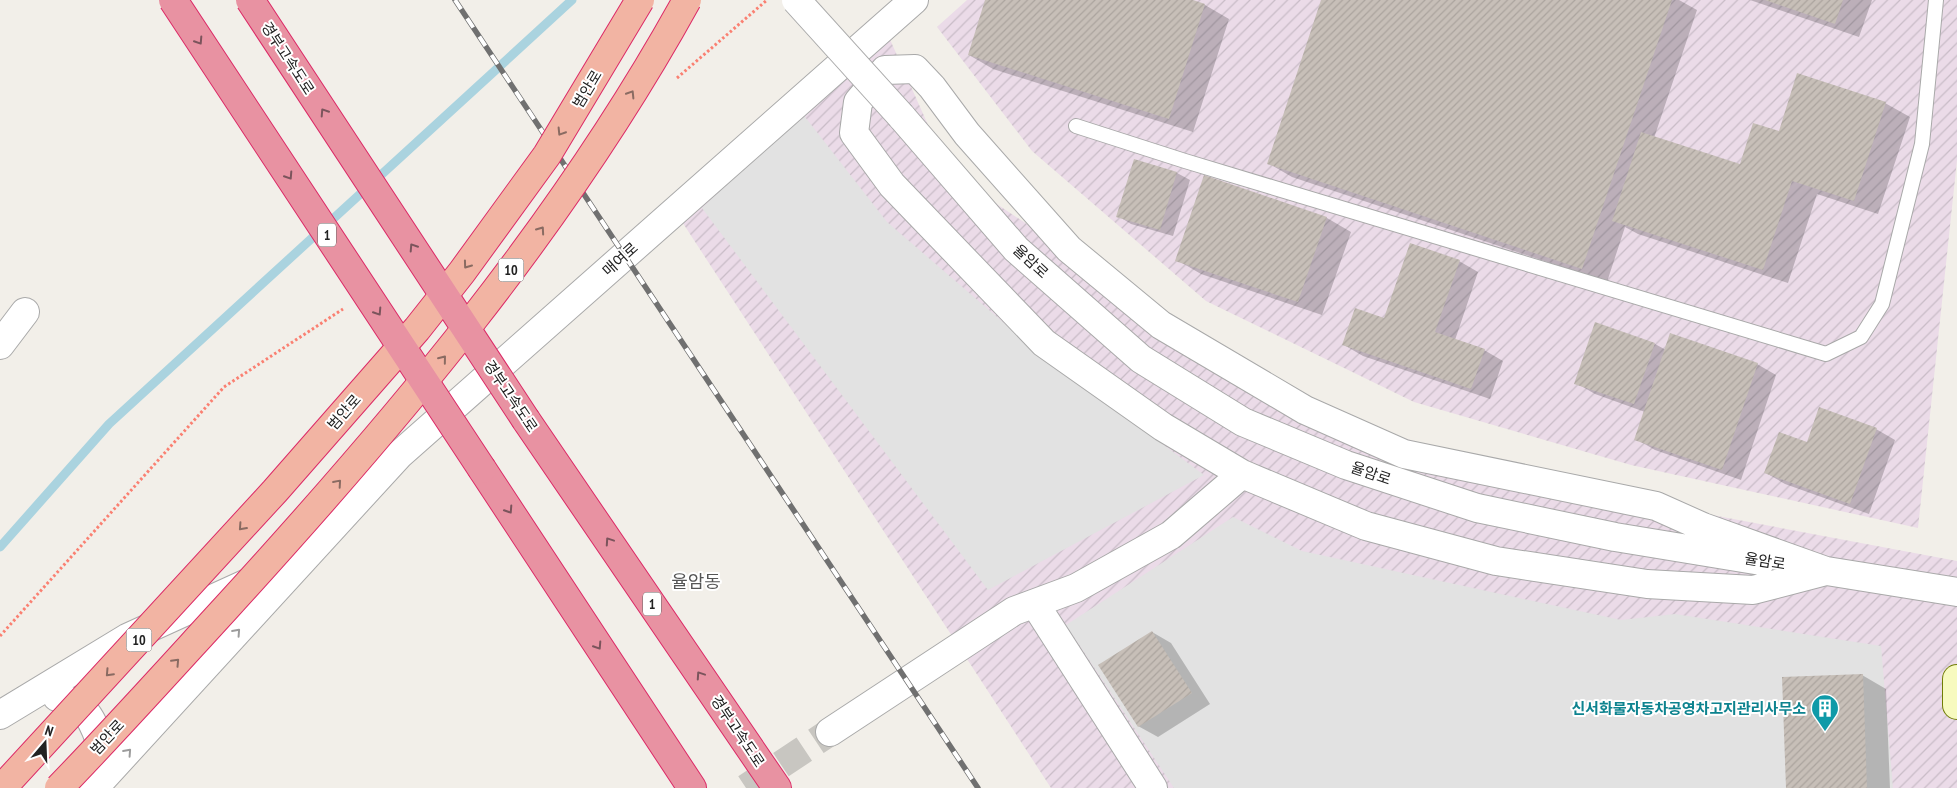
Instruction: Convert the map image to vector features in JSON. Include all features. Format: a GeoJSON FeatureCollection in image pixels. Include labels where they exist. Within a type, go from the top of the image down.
{"type":"FeatureCollection","features":[{"type":"Feature","properties":{"kind":"highway","name":"1"},"geometry":{"type":"LineString","coordinates":[[173,0],[692,788]]}},
{"type":"Feature","properties":{"kind":"highway","name":"경부고속도로"},"geometry":{"type":"LineString","coordinates":[[250,0],[526,420],[777,788]]}},
{"type":"Feature","properties":{"kind":"highway","name":"범안로"},"geometry":{"type":"LineString","coordinates":[[2,788],[275,491],[417,329],[462,272],[546,155],[640,0]]}},
{"type":"Feature","properties":{"kind":"highway","name":"범안로"},"geometry":{"type":"LineString","coordinates":[[59,788],[306,520],[442,359],[532,243],[583,169],[631,95],[687,0]]}},
{"type":"Feature","properties":{"kind":"main road"},"geometry":{"type":"LineString","coordinates":[[1957,679],[1957,705]]}},
{"type":"Feature","properties":{"kind":"street","name":"율암로"},"geometry":{"type":"LineString","coordinates":[[796,0],[901,116],[1016,249],[1141,359],[1243,422],[1346,465],[1477,508],[1615,537],[1957,592]]}},
{"type":"Feature","properties":{"kind":"street","name":"매여로"},"geometry":{"type":"LineString","coordinates":[[335,526],[399,455],[914,0]]}},
{"type":"Feature","properties":{"kind":"street"},"geometry":{"type":"LineString","coordinates":[[885,70],[915,70],[932,86],[967,134],[1069,249],[1161,325],[1305,410],[1404,454],[1656,506],[1703,527],[1826,571],[1753,590],[1647,584],[1496,560],[1366,526],[1242,474],[1163,427],[1044,343],[892,185],[854,133],[858,102],[885,70]]}},
{"type":"Feature","properties":{"kind":"street"},"geometry":{"type":"LineString","coordinates":[[0,344],[25,312]]}},
{"type":"Feature","properties":{"kind":"street"},"geometry":{"type":"LineString","coordinates":[[830,732],[1014,611],[1076,588],[1171,535],[1242,474]]}},
{"type":"Feature","properties":{"kind":"street"},"geometry":{"type":"LineString","coordinates":[[11,709],[127,638],[255,579],[335,526]]}},
{"type":"Feature","properties":{"kind":"street","name":"범안로"},"geometry":{"type":"LineString","coordinates":[[99,783],[335,526]]}},
{"type":"Feature","properties":{"kind":"street"},"geometry":{"type":"LineString","coordinates":[[1035,604],[1153,788]]}},
{"type":"Feature","properties":{"kind":"street"},"geometry":{"type":"LineString","coordinates":[[11,709],[57,697],[78,704],[97,731],[104,750],[99,783]]}},
{"type":"Feature","properties":{"kind":"lane"},"geometry":{"type":"LineString","coordinates":[[1076,126],[1185,162],[1826,354],[1861,337],[1882,304],[1922,144],[1936,0]]}},
{"type":"Feature","properties":{"kind":"shaded area"},"geometry":{"type":"Polygon","coordinates":[[[967,0],[1957,0],[1957,160],[1918,528],[1631,465],[1414,402],[1206,301],[1032,151],[937,27],[967,0]]]}},
{"type":"Feature","properties":{"kind":"shaded area"},"geometry":{"type":"Polygon","coordinates":[[[884,26],[949,172],[1305,410],[1600,494],[1957,561],[1957,788],[1051,788],[675,211],[884,26]]]}},
{"type":"Feature","properties":{"kind":"shaded area"},"geometry":{"type":"Polygon","coordinates":[[[802,113],[887,222],[1026,342],[1204,475],[988,590],[702,208],[802,113]]]}},
{"type":"Feature","properties":{"kind":"shaded area"},"geometry":{"type":"Polygon","coordinates":[[[1233,517],[1302,551],[1621,620],[1675,614],[1881,646],[1893,788],[1174,788],[1066,625],[1233,517]]]}},
{"type":"Feature","properties":{"kind":"building"},"geometry":{"type":"Polygon","coordinates":[[[985,0],[1193,0],[1205,4],[1169,119],[968,55],[985,0]]]}},
{"type":"Feature","properties":{"kind":"building"},"geometry":{"type":"Polygon","coordinates":[[[1321,0],[1672,0],[1582,269],[1267,164],[1321,0]]]}},
{"type":"Feature","properties":{"kind":"building"},"geometry":{"type":"Polygon","coordinates":[[[1765,0],[1843,0],[1835,24],[1765,0]]]}},
{"type":"Feature","properties":{"kind":"building"},"geometry":{"type":"Polygon","coordinates":[[[1797,73],[1886,102],[1854,201],[1792,181],[1763,270],[1612,221],[1641,132],[1740,164],[1753,123],[1779,131],[1797,73]]]}},
{"type":"Feature","properties":{"kind":"building"},"geometry":{"type":"Polygon","coordinates":[[[1134,159],[1177,172],[1160,230],[1116,217],[1134,159]]]}},
{"type":"Feature","properties":{"kind":"building"},"geometry":{"type":"Polygon","coordinates":[[[1204,175],[1327,217],[1298,302],[1175,261],[1204,175]]]}},
{"type":"Feature","properties":{"kind":"building"},"geometry":{"type":"Polygon","coordinates":[[[1410,243],[1460,260],[1435,332],[1485,349],[1471,389],[1342,345],[1355,308],[1384,318],[1410,243]]]}},
{"type":"Feature","properties":{"kind":"building"},"geometry":{"type":"Polygon","coordinates":[[[1595,322],[1655,343],[1634,404],[1574,384],[1595,322]]]}},
{"type":"Feature","properties":{"kind":"building"},"geometry":{"type":"Polygon","coordinates":[[[1670,333],[1758,363],[1722,470],[1634,440],[1670,333]]]}},
{"type":"Feature","properties":{"kind":"building"},"geometry":{"type":"Polygon","coordinates":[[[1819,407],[1877,428],[1850,504],[1764,473],[1779,432],[1807,442],[1819,407]]]}},
{"type":"Feature","properties":{"kind":"building"},"geometry":{"type":"Polygon","coordinates":[[[1152,631],[1192,693],[1138,727],[1098,665],[1152,631]]]}},
{"type":"Feature","properties":{"kind":"building","name":"신서화물자동차공영차고지관리사무소"},"geometry":{"type":"Polygon","coordinates":[[[1863,674],[1867,788],[1786,788],[1782,677],[1863,674]]]}},
{"type":"Feature","properties":{"kind":"waterway"},"geometry":{"type":"LineString","coordinates":[[0,547],[109,424],[572,0]]}},
{"type":"Feature","properties":{"kind":"tunnel"},"geometry":{"type":"LineString","coordinates":[[746,788],[830,732]]}},
{"type":"Feature","properties":{"kind":"railway"},"geometry":{"type":"LineString","coordinates":[[455,0],[978,788]]}},
{"type":"Feature","properties":{"kind":"place","name":"신서화물자동차공영차고지관리사무소"},"geometry":{"type":"Point","coordinates":[1825,732]}},
{"type":"Feature","properties":{"kind":"district","name":"율암동"},"geometry":{"type":"Point","coordinates":[696,581]}}]}
